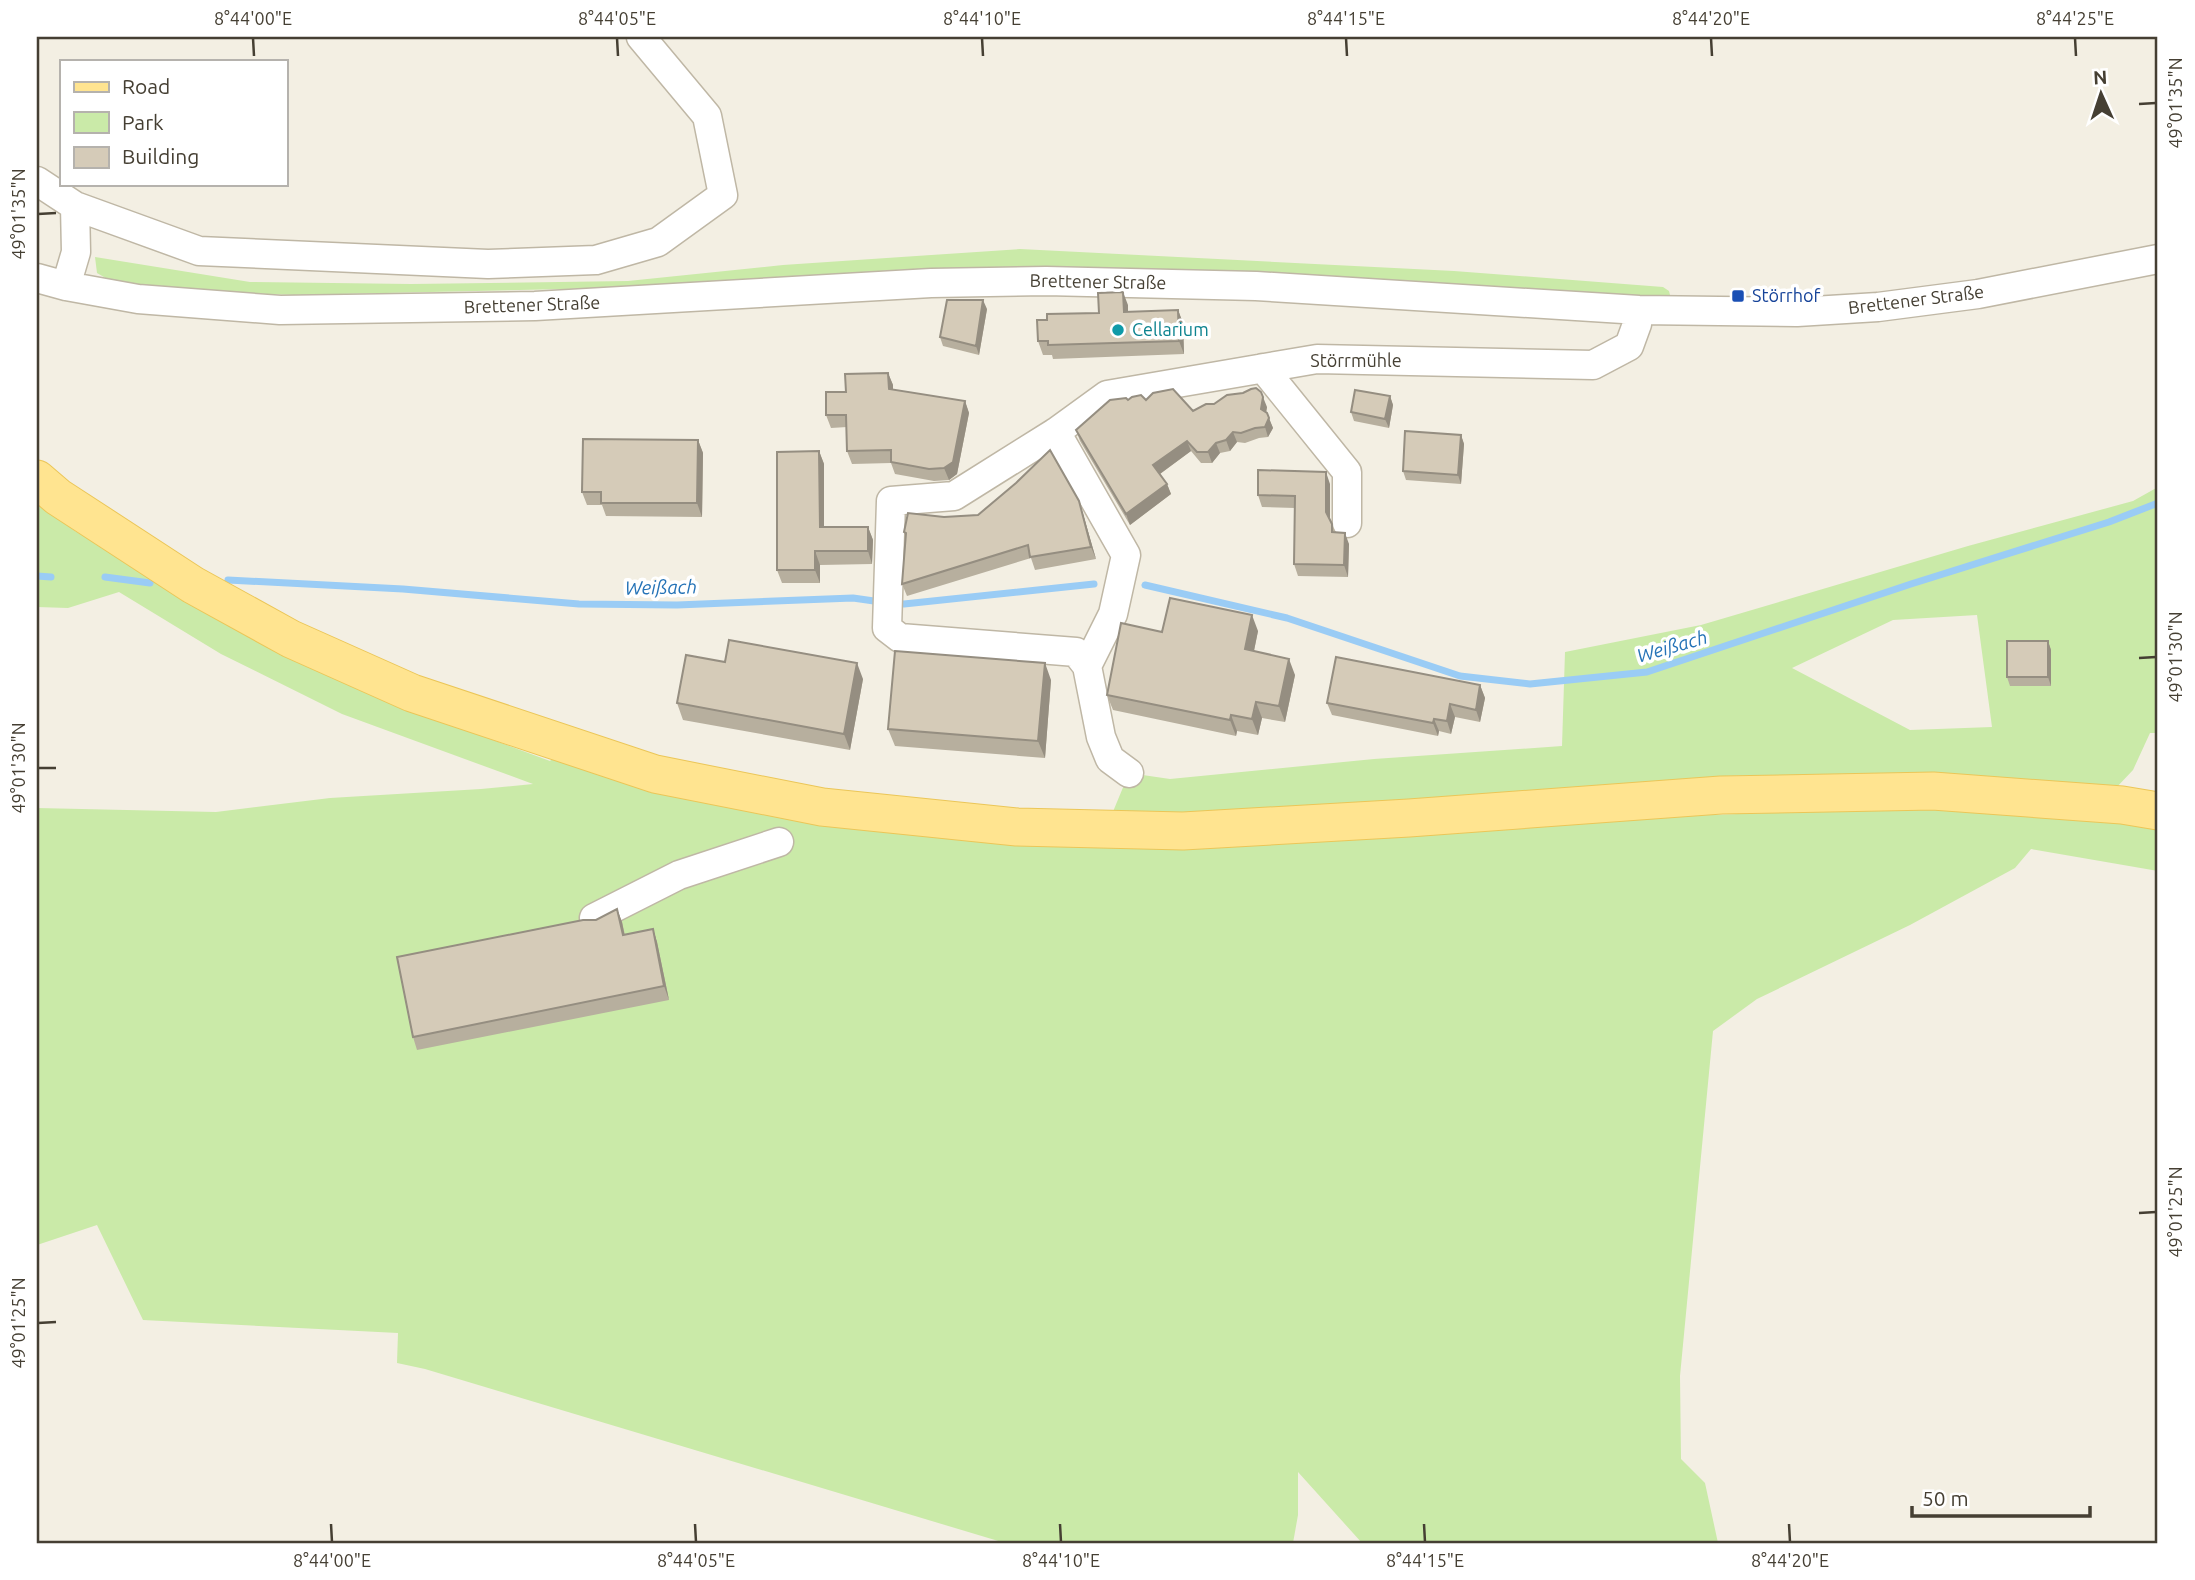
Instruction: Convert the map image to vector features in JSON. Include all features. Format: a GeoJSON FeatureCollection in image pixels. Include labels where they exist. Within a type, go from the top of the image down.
{"type":"FeatureCollection","features":[{"type":"Feature","properties":{"kind":"main road"},"geometry":{"type":"LineString","coordinates":[[37,479],[58,497],[193,585],[291,639],[412,693],[655,774],[822,807],[1017,827],[1183,831],[1409,818],[1721,795],[1933,791],[2122,805],[2158,811]]}},
{"type":"Feature","properties":{"kind":"street"},"geometry":{"type":"LineString","coordinates":[[37,181],[75,206],[199,251],[488,264],[596,260],[658,242],[723,195],[707,116],[641,37]]}},
{"type":"Feature","properties":{"kind":"street"},"geometry":{"type":"LineString","coordinates":[[66,286],[76,253],[75,206]]}},
{"type":"Feature","properties":{"kind":"street","name":"Brettener Straße"},"geometry":{"type":"LineString","coordinates":[[37,278],[138,299],[280,310],[535,306],[931,283],[1046,281],[1256,286],[1639,310],[1797,312],[1978,294],[2158,259]]}},
{"type":"Feature","properties":{"kind":"street","name":"Störrmühle"},"geometry":{"type":"LineString","coordinates":[[1087,666],[1076,652],[900,638],[887,628],[891,502],[954,496],[1056,432],[1107,395],[1317,359],[1593,365],[1629,346],[1639,310]]}},
{"type":"Feature","properties":{"kind":"street"},"geometry":{"type":"LineString","coordinates":[[1263,368],[1347,472],[1347,523]]}},
{"type":"Feature","properties":{"kind":"street"},"geometry":{"type":"LineString","coordinates":[[1056,432],[1126,555],[1112,614],[1087,666],[1101,737],[1110,759],[1129,773]]}},
{"type":"Feature","properties":{"kind":"street"},"geometry":{"type":"LineString","coordinates":[[594,918],[679,874],[779,842]]}},
{"type":"Feature","properties":{"kind":"green space"},"geometry":{"type":"Polygon","coordinates":[[[1020,249],[1454,271],[1663,287],[1670,295],[1664,298],[1092,268],[911,269],[654,287],[294,295],[150,290],[109,280],[97,273],[95,257],[250,282],[411,284],[628,281],[783,265],[1020,249]]]}},
{"type":"Feature","properties":{"kind":"green space"},"geometry":{"type":"Polygon","coordinates":[[[2158,487],[2158,733],[2150,733],[2133,770],[2115,789],[1937,773],[1723,776],[1563,788],[1569,820],[1931,807],[2158,827],[2158,871],[2031,849],[2015,868],[1910,925],[1757,999],[1713,1031],[1680,1376],[1681,1459],[1705,1483],[1718,1543],[1362,1543],[1298,1472],[1298,1515],[1293,1543],[1005,1543],[425,1369],[397,1363],[398,1333],[143,1320],[97,1225],[37,1245],[37,808],[216,812],[330,798],[533,784],[342,714],[221,654],[119,592],[68,608],[37,607],[37,502],[75,531],[250,634],[402,706],[550,761],[565,745],[822,807],[1112,814],[1129,773],[1170,779],[1374,759],[1562,746],[1565,652],[1701,625],[1968,546],[2133,501],[2158,487]],[[1977,615],[1893,620],[1792,668],[1910,730],[1992,727],[1977,615]]]}},
{"type":"Feature","properties":{"kind":"building"},"geometry":{"type":"Polygon","coordinates":[[[1123,292],[1124,312],[1178,310],[1179,341],[1048,345],[1048,341],[1038,341],[1037,320],[1047,320],[1047,314],[1099,313],[1098,293],[1123,292]]]}},
{"type":"Feature","properties":{"kind":"building"},"geometry":{"type":"Polygon","coordinates":[[[947,300],[983,300],[976,346],[940,337],[947,300]]]}},
{"type":"Feature","properties":{"kind":"building"},"geometry":{"type":"Polygon","coordinates":[[[888,373],[889,389],[965,401],[953,462],[944,468],[929,469],[891,462],[891,450],[847,451],[846,415],[826,415],[826,392],[846,392],[845,374],[888,373]]]}},
{"type":"Feature","properties":{"kind":"building"},"geometry":{"type":"Polygon","coordinates":[[[1256,388],[1263,397],[1261,409],[1269,418],[1265,427],[1241,433],[1233,432],[1208,452],[1197,452],[1187,441],[1153,465],[1167,484],[1126,514],[1076,430],[1110,400],[1128,400],[1141,395],[1146,400],[1153,393],[1173,389],[1193,411],[1206,404],[1214,404],[1227,395],[1256,388]]]}},
{"type":"Feature","properties":{"kind":"building"},"geometry":{"type":"Polygon","coordinates":[[[1355,390],[1390,396],[1385,419],[1351,412],[1355,390]]]}},
{"type":"Feature","properties":{"kind":"building"},"geometry":{"type":"Polygon","coordinates":[[[1405,431],[1461,435],[1458,475],[1403,471],[1405,431]]]}},
{"type":"Feature","properties":{"kind":"building"},"geometry":{"type":"Polygon","coordinates":[[[583,439],[698,440],[697,503],[601,503],[601,492],[582,492],[583,439]]]}},
{"type":"Feature","properties":{"kind":"building"},"geometry":{"type":"Polygon","coordinates":[[[1050,450],[1079,501],[1091,547],[1030,557],[1028,545],[902,584],[904,532],[908,513],[944,517],[978,515],[1050,450]]]}},
{"type":"Feature","properties":{"kind":"building"},"geometry":{"type":"Polygon","coordinates":[[[819,451],[820,527],[868,527],[868,551],[815,551],[815,570],[777,570],[777,452],[819,451]]]}},
{"type":"Feature","properties":{"kind":"building"},"geometry":{"type":"Polygon","coordinates":[[[1258,470],[1326,472],[1326,512],[1332,524],[1332,532],[1345,533],[1344,565],[1294,564],[1295,496],[1258,495],[1258,470]]]}},
{"type":"Feature","properties":{"kind":"building"},"geometry":{"type":"Polygon","coordinates":[[[1170,598],[1252,615],[1245,649],[1289,659],[1279,706],[1256,702],[1252,719],[1231,715],[1230,720],[1107,695],[1121,623],[1162,632],[1170,598]]]}},
{"type":"Feature","properties":{"kind":"building"},"geometry":{"type":"Polygon","coordinates":[[[729,640],[857,663],[844,734],[677,703],[686,655],[725,662],[729,640]]]}},
{"type":"Feature","properties":{"kind":"building"},"geometry":{"type":"Polygon","coordinates":[[[2007,641],[2048,641],[2048,677],[2007,677],[2007,641]]]}},
{"type":"Feature","properties":{"kind":"building"},"geometry":{"type":"Polygon","coordinates":[[[895,651],[1045,663],[1038,741],[888,729],[895,651]]]}},
{"type":"Feature","properties":{"kind":"building"},"geometry":{"type":"Polygon","coordinates":[[[1336,657],[1480,685],[1476,710],[1450,704],[1447,721],[1434,719],[1433,723],[1327,703],[1336,657]]]}},
{"type":"Feature","properties":{"kind":"building"},"geometry":{"type":"Polygon","coordinates":[[[617,909],[623,935],[653,929],[664,986],[413,1037],[397,957],[583,920],[596,920],[617,909]]]}},
{"type":"Feature","properties":{"kind":"waterway","name":"Weißach"},"geometry":{"type":"LineString","coordinates":[[1145,585],[1287,618],[1460,676],[1530,684],[1647,672],[1911,584],[2109,522],[2158,503]]}},
{"type":"Feature","properties":{"kind":"waterway","name":"Weißach"},"geometry":{"type":"LineString","coordinates":[[37,576],[51,577]]}},
{"type":"Feature","properties":{"kind":"waterway","name":"Weißach"},"geometry":{"type":"LineString","coordinates":[[105,577],[150,583]]}},
{"type":"Feature","properties":{"kind":"waterway","name":"Weißach"},"geometry":{"type":"LineString","coordinates":[[228,580],[403,589],[579,604],[677,605],[853,598],[881,602]]}},
{"type":"Feature","properties":{"kind":"waterway","name":"Weißach"},"geometry":{"type":"LineString","coordinates":[[893,603],[1094,584]]}},
{"type":"Feature","properties":{"kind":"place","name":"Störrhof"},"geometry":{"type":"Point","coordinates":[1738,296]}},
{"type":"Feature","properties":{"kind":"place","name":"Cellarium"},"geometry":{"type":"Point","coordinates":[1118,330]}}]}
